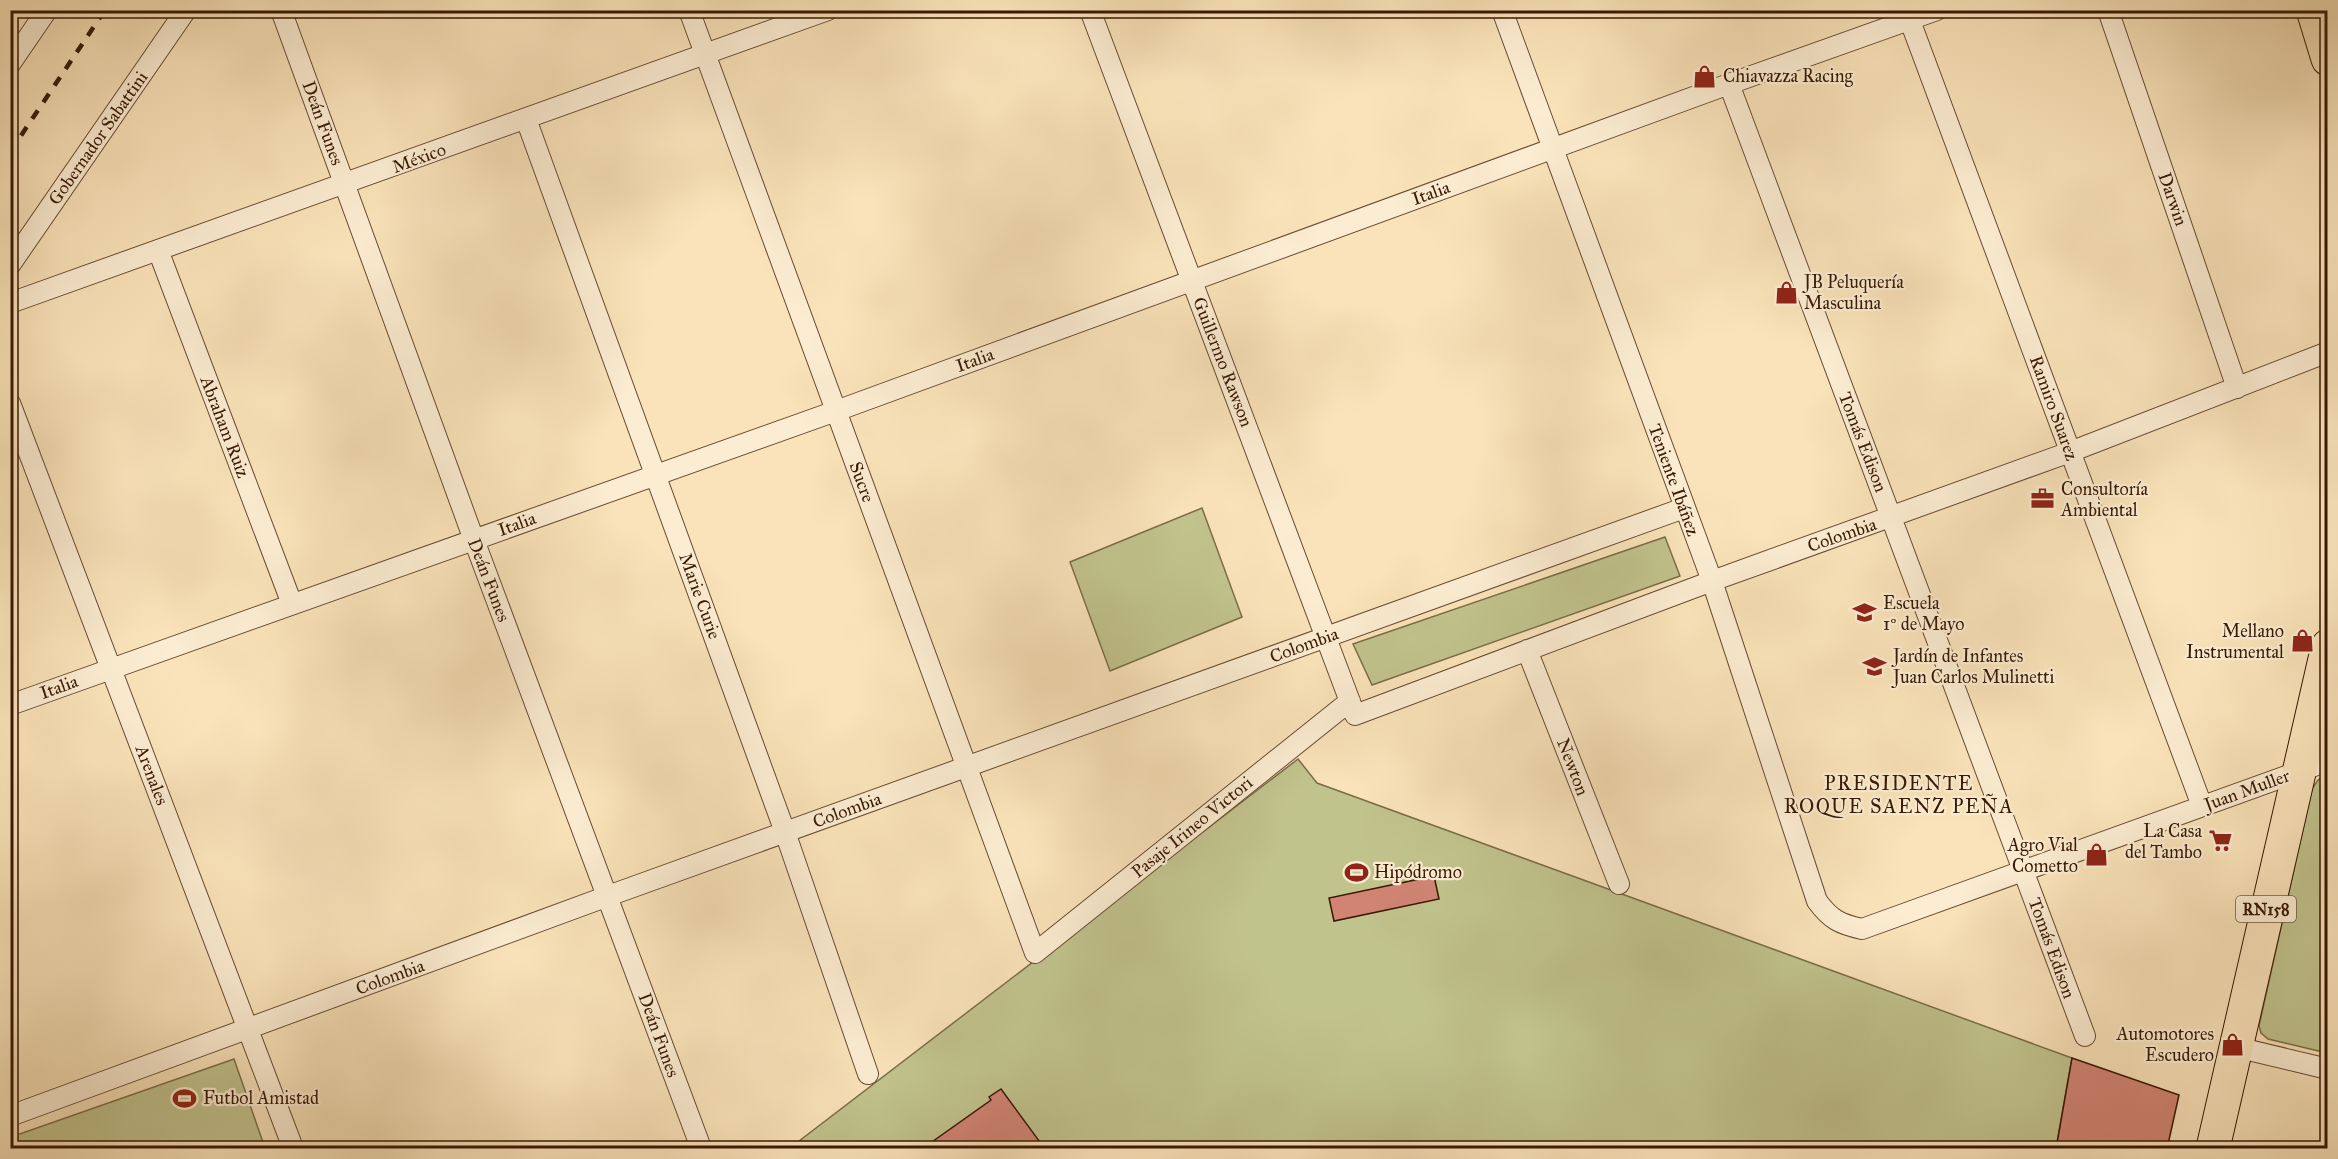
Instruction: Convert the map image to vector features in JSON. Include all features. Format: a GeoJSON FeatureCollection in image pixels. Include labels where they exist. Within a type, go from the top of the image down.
{"type":"FeatureCollection","features":[{"type":"Feature","properties":{"kind":"highway"},"geometry":{"type":"LineString","coordinates":[[2313,10],[2328,59]]}},
{"type":"Feature","properties":{"kind":"highway","name":"RN158"},"geometry":{"type":"LineString","coordinates":[[2213,1149],[2236,1047],[2313,766],[2328,646]]}},
{"type":"Feature","properties":{"kind":"street"},"geometry":{"type":"LineString","coordinates":[[10,64],[47,10]]}},
{"type":"Feature","properties":{"kind":"street","name":"Gobernador Sabattini"},"geometry":{"type":"LineString","coordinates":[[10,265],[186,10]]}},
{"type":"Feature","properties":{"kind":"street","name":"Deán Funes"},"geometry":{"type":"LineString","coordinates":[[281,10],[474,540],[701,1149]]}},
{"type":"Feature","properties":{"kind":"street","name":"Sucre"},"geometry":{"type":"LineString","coordinates":[[689,10],[1035,953]]}},
{"type":"Feature","properties":{"kind":"street","name":"México"},"geometry":{"type":"LineString","coordinates":[[10,303],[828,10]]}},
{"type":"Feature","properties":{"kind":"street","name":"Guillermo Rawson"},"geometry":{"type":"LineString","coordinates":[[1090,10],[1353,708]]}},
{"type":"Feature","properties":{"kind":"street","name":"Teniente Ibáñez"},"geometry":{"type":"LineString","coordinates":[[1502,10],[1712,581],[1817,901],[1826,913],[1841,924],[1862,929]]}},
{"type":"Feature","properties":{"kind":"street","name":"Italia"},"geometry":{"type":"LineString","coordinates":[[10,705],[836,411],[1729,84],[1908,15],[1937,10]]}},
{"type":"Feature","properties":{"kind":"street","name":"Darwin"},"geometry":{"type":"LineString","coordinates":[[2108,10],[2237,388]]}},
{"type":"Feature","properties":{"kind":"street","name":"Ramiro Suarez"},"geometry":{"type":"LineString","coordinates":[[1908,15],[2202,806]]}},
{"type":"Feature","properties":{"kind":"street","name":"Tomás Edison"},"geometry":{"type":"LineString","coordinates":[[1729,84],[2085,1036]]}},
{"type":"Feature","properties":{"kind":"street","name":"Marie Curie"},"geometry":{"type":"LineString","coordinates":[[526,119],[656,474],[868,1074]]}},
{"type":"Feature","properties":{"kind":"street","name":"Abraham Ruiz"},"geometry":{"type":"LineString","coordinates":[[158,250],[292,604]]}},
{"type":"Feature","properties":{"kind":"street","name":"Colombia"},"geometry":{"type":"LineString","coordinates":[[1353,708],[1527,650],[1712,581],[1892,518],[2328,352]]}},
{"type":"Feature","properties":{"kind":"street","name":"Arenales"},"geometry":{"type":"LineString","coordinates":[[10,403],[292,1149]]}},
{"type":"Feature","properties":{"kind":"street","name":"Colombia"},"geometry":{"type":"LineString","coordinates":[[10,1116],[784,832],[1684,508]]}},
{"type":"Feature","properties":{"kind":"street","name":"Newton"},"geometry":{"type":"LineString","coordinates":[[1527,650],[1619,884]]}},
{"type":"Feature","properties":{"kind":"street","name":"Pasaje Irineo Victori"},"geometry":{"type":"LineString","coordinates":[[1035,953],[1353,708]]}},
{"type":"Feature","properties":{"kind":"street","name":"Juan Muller"},"geometry":{"type":"LineString","coordinates":[[1862,929],[2313,766]]}},
{"type":"Feature","properties":{"kind":"street"},"geometry":{"type":"LineString","coordinates":[[2236,1047],[2328,1069]]}},
{"type":"Feature","properties":{"kind":"green space"},"geometry":{"type":"Polygon","coordinates":[[[1202,508],[1242,617],[1110,671],[1070,562],[1202,508]]]}},
{"type":"Feature","properties":{"kind":"green space"},"geometry":{"type":"Polygon","coordinates":[[[1665,537],[1680,576],[1372,685],[1353,644],[1665,537]]]}},
{"type":"Feature","properties":{"kind":"green space","name":"Hipódromo"},"geometry":{"type":"Polygon","coordinates":[[[1298,759],[1317,783],[2072,1058],[2056,1148],[790,1148],[1298,759]]]}},
{"type":"Feature","properties":{"kind":"green space"},"geometry":{"type":"Polygon","coordinates":[[[2327,775],[2327,1053],[2268,1039],[2261,1033],[2259,1026],[2312,789],[2318,780],[2327,775]]]}},
{"type":"Feature","properties":{"kind":"green space","name":"Futbol Amistad"},"geometry":{"type":"Polygon","coordinates":[[[234,1059],[265,1148],[11,1148],[11,1137],[234,1059]]]}},
{"type":"Feature","properties":{"kind":"building"},"geometry":{"type":"Polygon","coordinates":[[[1434,876],[1439,899],[1334,921],[1329,898],[1434,876]]]}},
{"type":"Feature","properties":{"kind":"building"},"geometry":{"type":"Polygon","coordinates":[[[2072,1058],[2179,1095],[2167,1149],[2056,1149],[2072,1058]]]}},
{"type":"Feature","properties":{"kind":"building"},"geometry":{"type":"Polygon","coordinates":[[[1001,1089],[1045,1149],[922,1149],[991,1100],[989,1097],[1001,1089]]]}},
{"type":"Feature","properties":{"kind":"railway"},"geometry":{"type":"LineString","coordinates":[[10,152],[105,10]]}},
{"type":"Feature","properties":{"kind":"place","name":"Chiavazza Racing"},"geometry":{"type":"Point","coordinates":[1705,76]}},
{"type":"Feature","properties":{"kind":"place","name":"JB Peluquería Masculina"},"geometry":{"type":"Point","coordinates":[1786,292]}},
{"type":"Feature","properties":{"kind":"place","name":"Consultoría Ambiental"},"geometry":{"type":"Point","coordinates":[2043,499]}},
{"type":"Feature","properties":{"kind":"place","name":"Escuela 1º de Mayo"},"geometry":{"type":"Point","coordinates":[1865,613]}},
{"type":"Feature","properties":{"kind":"place","name":"Mellano Instrumental"},"geometry":{"type":"Point","coordinates":[2302,641]}},
{"type":"Feature","properties":{"kind":"place","name":"Jardín de Infantes Juan Carlos Mulinetti"},"geometry":{"type":"Point","coordinates":[1875,666]}},
{"type":"Feature","properties":{"kind":"place","name":"La Casa del Tambo"},"geometry":{"type":"Point","coordinates":[2220,841]}},
{"type":"Feature","properties":{"kind":"place","name":"Agro Vial Cometto"},"geometry":{"type":"Point","coordinates":[2096,855]}},
{"type":"Feature","properties":{"kind":"place","name":"Hipódromo"},"geometry":{"type":"Point","coordinates":[1356,872]}},
{"type":"Feature","properties":{"kind":"place","name":"Automotores Escudero"},"geometry":{"type":"Point","coordinates":[2232,1044]}},
{"type":"Feature","properties":{"kind":"place","name":"Futbol Amistad"},"geometry":{"type":"Point","coordinates":[185,1098]}},
{"type":"Feature","properties":{"kind":"district","name":"PRESIDENTE ROQUE SAENZ PEÑA"},"geometry":{"type":"Point","coordinates":[1899,794]}}]}
